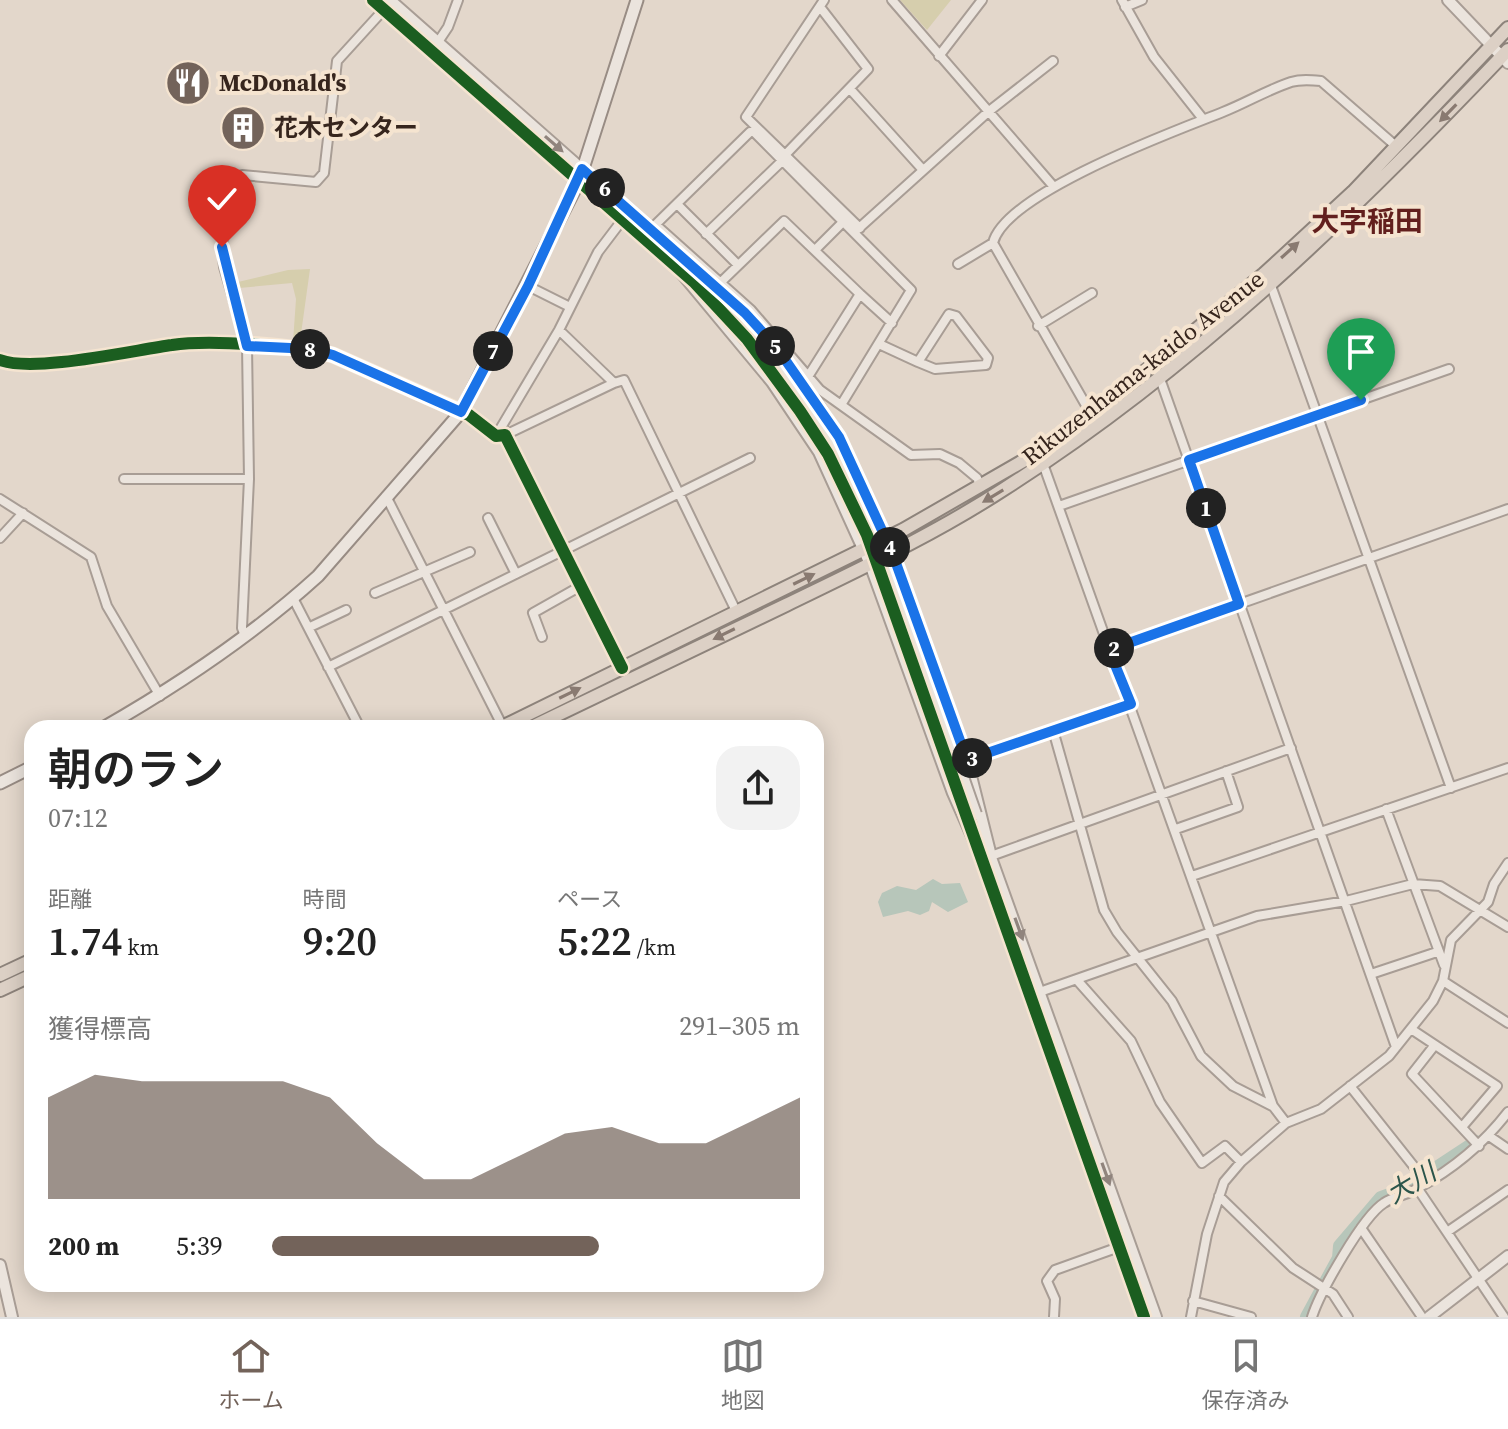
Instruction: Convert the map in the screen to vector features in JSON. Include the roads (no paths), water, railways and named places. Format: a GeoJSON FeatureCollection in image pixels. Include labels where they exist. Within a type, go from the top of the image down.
{"type":"FeatureCollection","features":[{"type":"Feature","properties":{"kind":"highway","name":"Rikuzenhama-kaido Avenue"},"geometry":{"type":"LineString","coordinates":[[1268,278],[1508,28]]}},
{"type":"Feature","properties":{"kind":"highway","name":"Rikuzenhama-kaido Avenue"},"geometry":{"type":"LineString","coordinates":[[516,720],[864,550],[1040,458],[1157,370],[1377,185],[1506,56]]}},
{"type":"Feature","properties":{"kind":"highway","name":"Rikuzenhama-kaido Avenue"},"geometry":{"type":"LineString","coordinates":[[547,720],[870,564],[1004,490],[1091,414],[1157,370]]}},
{"type":"Feature","properties":{"kind":"highway"},"geometry":{"type":"LineString","coordinates":[[0,975],[24,964]]}},
{"type":"Feature","properties":{"kind":"highway"},"geometry":{"type":"LineString","coordinates":[[0,990],[24,979]]}},
{"type":"Feature","properties":{"kind":"main road"},"geometry":{"type":"LineString","coordinates":[[123,720],[245,636],[318,576],[385,495],[461,412],[579,181],[637,0]]}},
{"type":"Feature","properties":{"kind":"main road"},"geometry":{"type":"LineString","coordinates":[[0,783],[24,771]]}},
{"type":"Feature","properties":{"kind":"street"},"geometry":{"type":"LineString","coordinates":[[373,0],[389,4],[438,42],[718,286],[777,348],[839,437],[887,538],[967,760],[987,858],[1029,995],[1144,1317]]}},
{"type":"Feature","properties":{"kind":"street"},"geometry":{"type":"LineString","coordinates":[[438,42],[448,27],[458,0]]}},
{"type":"Feature","properties":{"kind":"street"},"geometry":{"type":"LineString","coordinates":[[892,0],[1054,187]]}},
{"type":"Feature","properties":{"kind":"street"},"geometry":{"type":"LineString","coordinates":[[939,56],[982,0]]}},
{"type":"Feature","properties":{"kind":"street"},"geometry":{"type":"LineString","coordinates":[[1142,0],[1124,4],[1154,57],[1203,119]]}},
{"type":"Feature","properties":{"kind":"street"},"geometry":{"type":"LineString","coordinates":[[1448,0],[1506,56]]}},
{"type":"Feature","properties":{"kind":"street"},"geometry":{"type":"LineString","coordinates":[[389,4],[579,181],[674,264],[747,339],[794,402],[845,487],[867,535],[972,816]]}},
{"type":"Feature","properties":{"kind":"street"},"geometry":{"type":"LineString","coordinates":[[245,636],[242,628],[249,479],[247,346],[224,267],[222,247],[226,190],[242,175],[316,182],[324,173],[337,61],[389,4]]}},
{"type":"Feature","properties":{"kind":"street"},"geometry":{"type":"LineString","coordinates":[[706,234],[784,158],[868,69],[822,4],[746,117],[784,158],[843,222],[857,230]]}},
{"type":"Feature","properties":{"kind":"street"},"geometry":{"type":"LineString","coordinates":[[857,230],[988,112],[1053,61]]}},
{"type":"Feature","properties":{"kind":"street"},"geometry":{"type":"LineString","coordinates":[[1091,414],[993,243],[996,231],[1054,187],[1153,138],[1292,82],[1321,81],[1397,147]]}},
{"type":"Feature","properties":{"kind":"street"},"geometry":{"type":"LineString","coordinates":[[850,89],[923,170]]}},
{"type":"Feature","properties":{"kind":"street"},"geometry":{"type":"LineString","coordinates":[[653,227],[750,132],[784,158],[857,230],[911,290],[841,405]]}},
{"type":"Feature","properties":{"kind":"street"},"geometry":{"type":"LineString","coordinates":[[677,204],[738,265]]}},
{"type":"Feature","properties":{"kind":"street"},"geometry":{"type":"LineString","coordinates":[[501,436],[598,252],[623,219]]}},
{"type":"Feature","properties":{"kind":"street"},"geometry":{"type":"LineString","coordinates":[[718,286],[784,221],[892,323]]}},
{"type":"Feature","properties":{"kind":"street"},"geometry":{"type":"LineString","coordinates":[[816,249],[843,222]]}},
{"type":"Feature","properties":{"kind":"street"},"geometry":{"type":"LineString","coordinates":[[958,264],[993,243]]}},
{"type":"Feature","properties":{"kind":"street"},"geometry":{"type":"LineString","coordinates":[[674,264],[796,416],[819,452],[870,564],[953,793],[987,858]]}},
{"type":"Feature","properties":{"kind":"street"},"geometry":{"type":"LineString","coordinates":[[1268,278],[1320,414],[1451,788]]}},
{"type":"Feature","properties":{"kind":"street"},"geometry":{"type":"LineString","coordinates":[[528,286],[570,307]]}},
{"type":"Feature","properties":{"kind":"street"},"geometry":{"type":"LineString","coordinates":[[718,286],[808,405],[850,476],[875,532],[987,858],[1041,992],[1156,1317]]}},
{"type":"Feature","properties":{"kind":"street"},"geometry":{"type":"LineString","coordinates":[[718,286],[751,310],[820,390],[911,455],[940,454],[959,463],[977,478],[981,488]]}},
{"type":"Feature","properties":{"kind":"street"},"geometry":{"type":"LineString","coordinates":[[1038,326],[1092,293]]}},
{"type":"Feature","properties":{"kind":"street"},"geometry":{"type":"LineString","coordinates":[[809,375],[860,294]]}},
{"type":"Feature","properties":{"kind":"street"},"geometry":{"type":"LineString","coordinates":[[879,344],[918,362],[935,369],[986,365],[988,358],[956,316],[949,314],[918,362]]}},
{"type":"Feature","properties":{"kind":"street"},"geometry":{"type":"LineString","coordinates":[[559,330],[614,383]]}},
{"type":"Feature","properties":{"kind":"street"},"geometry":{"type":"LineString","coordinates":[[0,360],[80,360],[175,344],[311,349],[333,355],[461,412],[501,436],[622,668]]}},
{"type":"Feature","properties":{"kind":"street"},"geometry":{"type":"LineString","coordinates":[[1059,506],[1449,369]]}},
{"type":"Feature","properties":{"kind":"street"},"geometry":{"type":"LineString","coordinates":[[1157,370],[1396,1047]]}},
{"type":"Feature","properties":{"kind":"street"},"geometry":{"type":"LineString","coordinates":[[501,436],[624,380],[737,613]]}},
{"type":"Feature","properties":{"kind":"street"},"geometry":{"type":"LineString","coordinates":[[328,667],[750,458]]}},
{"type":"Feature","properties":{"kind":"street"},"geometry":{"type":"LineString","coordinates":[[1040,458],[1176,829],[1273,1106],[1286,1123]]}},
{"type":"Feature","properties":{"kind":"street"},"geometry":{"type":"LineString","coordinates":[[124,479],[249,479]]}},
{"type":"Feature","properties":{"kind":"street"},"geometry":{"type":"LineString","coordinates":[[385,495],[426,569],[499,720]]}},
{"type":"Feature","properties":{"kind":"street"},"geometry":{"type":"LineString","coordinates":[[0,499],[91,557],[107,606],[160,696]]}},
{"type":"Feature","properties":{"kind":"street"},"geometry":{"type":"LineString","coordinates":[[1109,650],[1508,509]]}},
{"type":"Feature","properties":{"kind":"street"},"geometry":{"type":"LineString","coordinates":[[1,537],[23,513]]}},
{"type":"Feature","properties":{"kind":"street"},"geometry":{"type":"LineString","coordinates":[[488,518],[516,574]]}},
{"type":"Feature","properties":{"kind":"street"},"geometry":{"type":"LineString","coordinates":[[375,593],[470,552]]}},
{"type":"Feature","properties":{"kind":"street"},"geometry":{"type":"LineString","coordinates":[[542,637],[533,613],[579,587]]}},
{"type":"Feature","properties":{"kind":"street"},"geometry":{"type":"LineString","coordinates":[[293,598],[356,720]]}},
{"type":"Feature","properties":{"kind":"street"},"geometry":{"type":"LineString","coordinates":[[310,627],[346,610]]}},
{"type":"Feature","properties":{"kind":"street"},"geometry":{"type":"LineString","coordinates":[[967,760],[1131,704]]}},
{"type":"Feature","properties":{"kind":"street"},"geometry":{"type":"LineString","coordinates":[[1053,730],[1104,910],[1172,1001],[1201,1056],[1233,1086],[1273,1106]]}},
{"type":"Feature","properties":{"kind":"street"},"geometry":{"type":"LineString","coordinates":[[987,858],[1291,748]]}},
{"type":"Feature","properties":{"kind":"street"},"geometry":{"type":"LineString","coordinates":[[1192,876],[1508,768]]}},
{"type":"Feature","properties":{"kind":"street"},"geometry":{"type":"LineString","coordinates":[[1176,829],[1238,807],[1226,771]]}},
{"type":"Feature","properties":{"kind":"street"},"geometry":{"type":"LineString","coordinates":[[1386,809],[1444,965]]}},
{"type":"Feature","properties":{"kind":"street"},"geometry":{"type":"LineString","coordinates":[[1191,1317],[1224,1182],[1241,1162],[1286,1123],[1321,1109],[1396,1047],[1443,981],[1451,940],[1481,911],[1506,869]]}},
{"type":"Feature","properties":{"kind":"street"},"geometry":{"type":"LineString","coordinates":[[1029,995],[1257,916],[1346,901],[1413,884],[1440,886],[1508,927]]}},
{"type":"Feature","properties":{"kind":"street"},"geometry":{"type":"LineString","coordinates":[[1371,974],[1437,952]]}},
{"type":"Feature","properties":{"kind":"street"},"geometry":{"type":"LineString","coordinates":[[1077,980],[1131,1041],[1160,1102],[1202,1163],[1225,1146],[1241,1162]]}},
{"type":"Feature","properties":{"kind":"street"},"geometry":{"type":"LineString","coordinates":[[1443,981],[1508,1023]]}},
{"type":"Feature","properties":{"kind":"street"},"geometry":{"type":"LineString","coordinates":[[1411,1029],[1497,1086],[1462,1127]]}},
{"type":"Feature","properties":{"kind":"street"},"geometry":{"type":"LineString","coordinates":[[1434,1046],[1412,1074],[1479,1146]]}},
{"type":"Feature","properties":{"kind":"street"},"geometry":{"type":"LineString","coordinates":[[1350,1086],[1427,1183]]}},
{"type":"Feature","properties":{"kind":"street"},"geometry":{"type":"LineString","coordinates":[[1312,1317],[1344,1258],[1347,1245],[1386,1201],[1418,1189],[1479,1146],[1508,1112]]}},
{"type":"Feature","properties":{"kind":"street"},"geometry":{"type":"LineString","coordinates":[[1489,1136],[1508,1149]]}},
{"type":"Feature","properties":{"kind":"street"},"geometry":{"type":"LineString","coordinates":[[1418,1189],[1504,1317]]}},
{"type":"Feature","properties":{"kind":"street"},"geometry":{"type":"LineString","coordinates":[[1447,1232],[1508,1190]]}},
{"type":"Feature","properties":{"kind":"street"},"geometry":{"type":"LineString","coordinates":[[1219,1196],[1293,1268],[1326,1288],[1348,1317]]}},
{"type":"Feature","properties":{"kind":"street"},"geometry":{"type":"LineString","coordinates":[[1361,1228],[1422,1317]]}},
{"type":"Feature","properties":{"kind":"street"},"geometry":{"type":"LineString","coordinates":[[1054,1317],[1055,1299],[1047,1281],[1050,1275],[1055,1270],[1119,1247]]}},
{"type":"Feature","properties":{"kind":"street"},"geometry":{"type":"LineString","coordinates":[[1429,1317],[1508,1256]]}},
{"type":"Feature","properties":{"kind":"street"},"geometry":{"type":"LineString","coordinates":[[0,1265],[12,1317]]}},
{"type":"Feature","properties":{"kind":"street"},"geometry":{"type":"LineString","coordinates":[[1193,1301],[1251,1317]]}},
{"type":"Feature","properties":{"kind":"waterway","name":"大川"},"geometry":{"type":"LineString","coordinates":[[1307,1317],[1339,1258],[1340,1246],[1381,1198],[1403,1190],[1476,1142]]}},
{"type":"Feature","properties":{"kind":"place","name":"McDonald's"},"geometry":{"type":"Point","coordinates":[188,83]}},
{"type":"Feature","properties":{"kind":"place","name":"花木センター"},"geometry":{"type":"Point","coordinates":[243,128]}},
{"type":"Feature","properties":{"kind":"district","name":"大字稲田"},"geometry":{"type":"Point","coordinates":[1367,221]}}]}
